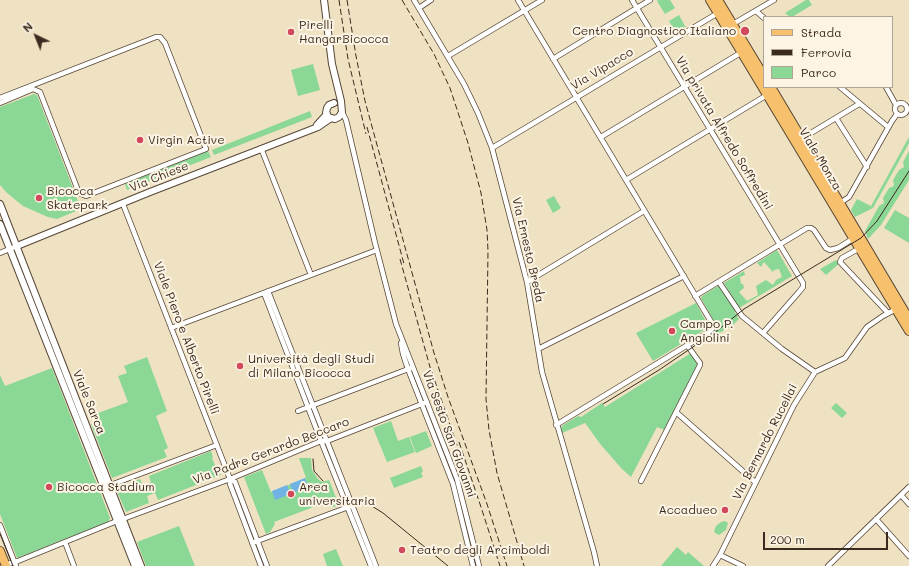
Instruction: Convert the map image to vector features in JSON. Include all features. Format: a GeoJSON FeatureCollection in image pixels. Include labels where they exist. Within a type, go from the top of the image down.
{"type":"FeatureCollection","features":[{"type":"Feature","properties":{"kind":"main road","name":"Viale Monza"},"geometry":{"type":"LineString","coordinates":[[710,0],[721,11],[763,75]]}},
{"type":"Feature","properties":{"kind":"main road","name":"Viale Monza"},"geometry":{"type":"LineString","coordinates":[[718,0],[721,11]]}},
{"type":"Feature","properties":{"kind":"main road","name":"Viale Monza"},"geometry":{"type":"LineString","coordinates":[[730,26],[742,52],[767,95],[909,319]]}},
{"type":"Feature","properties":{"kind":"main road","name":"Viale Monza"},"geometry":{"type":"LineString","coordinates":[[772,88],[840,203],[856,236],[860,248],[902,307],[909,331]]}},
{"type":"Feature","properties":{"kind":"main road"},"geometry":{"type":"LineString","coordinates":[[0,552],[4,566]]}},
{"type":"Feature","properties":{"kind":"street","name":"Via Sesto San Giovanni"},"geometry":{"type":"LineString","coordinates":[[324,0],[331,60],[341,101],[341,109],[345,118],[377,250],[400,335],[457,479],[479,566]]}},
{"type":"Feature","properties":{"kind":"street","name":"Via Ernesto Breda"},"geometry":{"type":"LineString","coordinates":[[414,0],[448,56],[476,109],[492,148],[527,282],[542,372],[597,566]]}},
{"type":"Feature","properties":{"kind":"street"},"geometry":{"type":"LineString","coordinates":[[419,8],[431,0]]}},
{"type":"Feature","properties":{"kind":"street"},"geometry":{"type":"LineString","coordinates":[[518,0],[684,276],[713,327],[709,332],[556,425]]}},
{"type":"Feature","properties":{"kind":"street"},"geometry":{"type":"LineString","coordinates":[[448,56],[542,0]]}},
{"type":"Feature","properties":{"kind":"street","name":"Via privata Alfredo Soffredini"},"geometry":{"type":"LineString","coordinates":[[632,0],[803,284],[801,290],[762,333]]}},
{"type":"Feature","properties":{"kind":"street"},"geometry":{"type":"LineString","coordinates":[[553,59],[650,0]]}},
{"type":"Feature","properties":{"kind":"street"},"geometry":{"type":"LineString","coordinates":[[730,26],[774,0]]}},
{"type":"Feature","properties":{"kind":"street","name":"Via Vipacco"},"geometry":{"type":"LineString","coordinates":[[492,148],[721,11]]}},
{"type":"Feature","properties":{"kind":"street"},"geometry":{"type":"LineString","coordinates":[[756,11],[763,17]]}},
{"type":"Feature","properties":{"kind":"street","name":"Via Chiese"},"geometry":{"type":"LineString","coordinates":[[40,92],[80,193],[86,196],[206,149],[165,43],[160,37],[156,37],[41,81]]}},
{"type":"Feature","properties":{"kind":"street"},"geometry":{"type":"LineString","coordinates":[[600,137],[742,52]]}},
{"type":"Feature","properties":{"kind":"street"},"geometry":{"type":"LineString","coordinates":[[40,92],[39,86],[41,81]]}},
{"type":"Feature","properties":{"kind":"street"},"geometry":{"type":"LineString","coordinates":[[0,98],[41,81]]}},
{"type":"Feature","properties":{"kind":"street"},"geometry":{"type":"LineString","coordinates":[[841,88],[888,127]]}},
{"type":"Feature","properties":{"kind":"street"},"geometry":{"type":"LineString","coordinates":[[887,88],[896,105],[895,109],[897,114]]}},
{"type":"Feature","properties":{"kind":"street"},"geometry":{"type":"LineString","coordinates":[[0,103],[32,90],[36,89],[40,92]]}},
{"type":"Feature","properties":{"kind":"street"},"geometry":{"type":"LineString","coordinates":[[338,91],[334,103],[341,109],[332,117],[346,125]]}},
{"type":"Feature","properties":{"kind":"street"},"geometry":{"type":"LineString","coordinates":[[626,180],[767,95]]}},
{"type":"Feature","properties":{"kind":"street","name":"Via Chiese"},"geometry":{"type":"LineString","coordinates":[[17,246],[123,204],[146,193],[310,130],[323,120],[332,117],[327,107],[334,103]]}},
{"type":"Feature","properties":{"kind":"street"},"geometry":{"type":"LineString","coordinates":[[840,203],[850,197],[893,118],[897,114],[902,115],[908,109],[902,103],[896,105]]}},
{"type":"Feature","properties":{"kind":"street"},"geometry":{"type":"LineString","coordinates":[[801,139],[859,104]]}},
{"type":"Feature","properties":{"kind":"street"},"geometry":{"type":"LineString","coordinates":[[836,118],[867,167]]}},
{"type":"Feature","properties":{"kind":"street"},"geometry":{"type":"LineString","coordinates":[[261,148],[311,275]]}},
{"type":"Feature","properties":{"kind":"street","name":"Viale Sarca"},"geometry":{"type":"LineString","coordinates":[[0,204],[120,520],[135,566]]}},
{"type":"Feature","properties":{"kind":"street","name":"Viale Piero e Alberto Pirelli"},"geometry":{"type":"LineString","coordinates":[[123,204],[230,479],[230,484],[261,566]]}},
{"type":"Feature","properties":{"kind":"street"},"geometry":{"type":"LineString","coordinates":[[527,282],[644,211]]}},
{"type":"Feature","properties":{"kind":"street","name":"Viale Sarca"},"geometry":{"type":"LineString","coordinates":[[0,224],[107,486]]}},
{"type":"Feature","properties":{"kind":"street"},"geometry":{"type":"LineString","coordinates":[[695,296],[807,228],[814,230],[829,250],[838,248],[856,236]]}},
{"type":"Feature","properties":{"kind":"street"},"geometry":{"type":"LineString","coordinates":[[0,253],[17,246]]}},
{"type":"Feature","properties":{"kind":"street"},"geometry":{"type":"LineString","coordinates":[[860,248],[842,258],[840,262],[888,313]]}},
{"type":"Feature","properties":{"kind":"street"},"geometry":{"type":"LineString","coordinates":[[171,328],[377,250]]}},
{"type":"Feature","properties":{"kind":"street"},"geometry":{"type":"LineString","coordinates":[[538,349],[684,276]]}},
{"type":"Feature","properties":{"kind":"street"},"geometry":{"type":"LineString","coordinates":[[719,282],[739,313],[782,349],[815,372],[845,358],[866,328],[888,313],[902,307]]}},
{"type":"Feature","properties":{"kind":"street"},"geometry":{"type":"LineString","coordinates":[[266,292],[310,406],[326,441],[371,566]]}},
{"type":"Feature","properties":{"kind":"street","name":"Via Sesto San Giovanni"},"geometry":{"type":"LineString","coordinates":[[400,335],[402,354],[453,484],[473,566]]}},
{"type":"Feature","properties":{"kind":"street"},"geometry":{"type":"LineString","coordinates":[[641,481],[700,365],[687,345]]}},
{"type":"Feature","properties":{"kind":"street"},"geometry":{"type":"LineString","coordinates":[[298,411],[408,369],[411,368],[415,372]]}},
{"type":"Feature","properties":{"kind":"street","name":"Via Bernardo Rucellai"},"geometry":{"type":"LineString","coordinates":[[713,566],[797,399],[815,372]]}},
{"type":"Feature","properties":{"kind":"street","name":"Via Padre Gerardo Beccaro"},"geometry":{"type":"LineString","coordinates":[[4,566],[15,564],[120,520],[230,479],[321,441],[326,441],[427,402]]}},
{"type":"Feature","properties":{"kind":"street"},"geometry":{"type":"LineString","coordinates":[[310,406],[321,441],[376,566]]}},
{"type":"Feature","properties":{"kind":"street"},"geometry":{"type":"LineString","coordinates":[[676,412],[755,482]]}},
{"type":"Feature","properties":{"kind":"street"},"geometry":{"type":"LineString","coordinates":[[107,486],[217,445]]}},
{"type":"Feature","properties":{"kind":"street","name":"Viale Piero e Alberto Pirelli"},"geometry":{"type":"LineString","coordinates":[[230,479],[235,482],[267,566]]}},
{"type":"Feature","properties":{"kind":"street"},"geometry":{"type":"LineString","coordinates":[[828,566],[909,487]]}},
{"type":"Feature","properties":{"kind":"street"},"geometry":{"type":"LineString","coordinates":[[901,495],[909,504]]}},
{"type":"Feature","properties":{"kind":"street"},"geometry":{"type":"LineString","coordinates":[[252,544],[350,507]]}},
{"type":"Feature","properties":{"kind":"street"},"geometry":{"type":"LineString","coordinates":[[876,519],[909,556]]}},
{"type":"Feature","properties":{"kind":"street","name":"Viale Sarca"},"geometry":{"type":"LineString","coordinates":[[120,520],[141,566]]}},
{"type":"Feature","properties":{"kind":"street"},"geometry":{"type":"LineString","coordinates":[[0,525],[15,564]]}},
{"type":"Feature","properties":{"kind":"street"},"geometry":{"type":"LineString","coordinates":[[65,542],[74,566]]}},
{"type":"Feature","properties":{"kind":"street"},"geometry":{"type":"LineString","coordinates":[[720,554],[743,566]]}},
{"type":"Feature","properties":{"kind":"green space"},"geometry":{"type":"Polygon","coordinates":[[[670,0],[675,8],[665,14],[657,1],[670,0]]]}},
{"type":"Feature","properties":{"kind":"green space"},"geometry":{"type":"Polygon","coordinates":[[[806,0],[809,0],[812,5],[794,16],[789,16],[785,13],[806,0]]]}},
{"type":"Feature","properties":{"kind":"green space"},"geometry":{"type":"Polygon","coordinates":[[[679,15],[686,28],[676,34],[669,21],[679,15]]]}},
{"type":"Feature","properties":{"kind":"green space"},"geometry":{"type":"Polygon","coordinates":[[[313,64],[320,90],[298,96],[291,70],[313,64]]]}},
{"type":"Feature","properties":{"kind":"green space"},"geometry":{"type":"Polygon","coordinates":[[[34,94],[37,95],[81,209],[57,219],[48,217],[23,206],[0,185],[0,107],[34,94]]]}},
{"type":"Feature","properties":{"kind":"green space"},"geometry":{"type":"Polygon","coordinates":[[[310,111],[312,117],[214,155],[212,150],[310,111]]]}},
{"type":"Feature","properties":{"kind":"green space"},"geometry":{"type":"Polygon","coordinates":[[[909,137],[909,143],[873,208],[855,217],[851,210],[857,199],[871,206],[909,137]]]}},
{"type":"Feature","properties":{"kind":"green space"},"geometry":{"type":"Polygon","coordinates":[[[208,151],[211,157],[127,190],[125,184],[208,151]]]}},
{"type":"Feature","properties":{"kind":"green space"},"geometry":{"type":"Polygon","coordinates":[[[909,151],[909,180],[881,225],[868,239],[865,231],[879,206],[884,203],[883,198],[889,188],[894,185],[893,180],[899,170],[904,167],[903,162],[909,151]]]}},
{"type":"Feature","properties":{"kind":"green space"},"geometry":{"type":"Polygon","coordinates":[[[554,196],[561,208],[553,213],[546,200],[554,196]]]}},
{"type":"Feature","properties":{"kind":"green space"},"geometry":{"type":"Polygon","coordinates":[[[895,210],[909,218],[909,243],[884,228],[895,210]]]}},
{"type":"Feature","properties":{"kind":"green space"},"geometry":{"type":"Polygon","coordinates":[[[777,250],[792,276],[739,308],[724,283],[744,271],[745,275],[740,277],[741,284],[743,284],[744,288],[739,292],[747,301],[758,295],[756,286],[766,280],[773,285],[776,280],[782,277],[779,269],[774,270],[773,272],[764,262],[761,267],[757,263],[777,250]]]}},
{"type":"Feature","properties":{"kind":"green space"},"geometry":{"type":"Polygon","coordinates":[[[836,260],[840,263],[826,275],[820,269],[836,260]]]}},
{"type":"Feature","properties":{"kind":"green space"},"geometry":{"type":"Polygon","coordinates":[[[718,286],[725,292],[739,319],[733,325],[716,335],[713,331],[715,326],[714,321],[701,298],[718,286]]]}},
{"type":"Feature","properties":{"kind":"green space","name":"Campo P. Angiolini"},"geometry":{"type":"Polygon","coordinates":[[[696,303],[709,327],[653,361],[636,333],[696,303]]]}},
{"type":"Feature","properties":{"kind":"green space"},"geometry":{"type":"Polygon","coordinates":[[[691,353],[697,362],[697,367],[664,430],[657,427],[631,477],[601,445],[585,423],[562,433],[561,428],[563,425],[578,416],[581,417],[602,403],[605,407],[691,353]]]}},
{"type":"Feature","properties":{"kind":"green space"},"geometry":{"type":"Polygon","coordinates":[[[147,357],[167,411],[156,416],[168,448],[164,450],[167,457],[112,478],[91,424],[96,421],[93,415],[128,402],[118,376],[127,373],[124,366],[147,357]]]}},
{"type":"Feature","properties":{"kind":"green space","name":"Bicocca Stadium"},"geometry":{"type":"Polygon","coordinates":[[[52,368],[110,518],[108,522],[17,558],[0,514],[0,375],[5,386],[52,368]]]}},
{"type":"Feature","properties":{"kind":"green space"},"geometry":{"type":"Polygon","coordinates":[[[836,403],[847,413],[842,418],[831,408],[836,403]]]}},
{"type":"Feature","properties":{"kind":"green space"},"geometry":{"type":"Polygon","coordinates":[[[391,421],[398,441],[409,437],[415,452],[387,462],[373,428],[391,421]]]}},
{"type":"Feature","properties":{"kind":"green space"},"geometry":{"type":"Polygon","coordinates":[[[426,431],[432,446],[416,453],[410,437],[426,431]]]}},
{"type":"Feature","properties":{"kind":"green space"},"geometry":{"type":"Polygon","coordinates":[[[211,451],[217,470],[218,469],[221,475],[158,500],[155,493],[147,496],[149,503],[126,512],[116,489],[140,479],[143,486],[151,482],[149,476],[211,451]]]}},
{"type":"Feature","properties":{"kind":"green space"},"geometry":{"type":"Polygon","coordinates":[[[299,458],[311,458],[312,470],[322,482],[329,480],[339,505],[334,507],[326,506],[324,503],[274,522],[275,524],[270,532],[266,534],[244,477],[262,470],[271,492],[306,478],[299,458]]]}},
{"type":"Feature","properties":{"kind":"green space"},"geometry":{"type":"Polygon","coordinates":[[[421,466],[423,472],[421,473],[423,477],[394,488],[390,478],[421,466]]]}},
{"type":"Feature","properties":{"kind":"green space"},"geometry":{"type":"Polygon","coordinates":[[[725,521],[728,523],[726,530],[719,535],[715,533],[714,531],[716,526],[725,521]]]}},
{"type":"Feature","properties":{"kind":"green space"},"geometry":{"type":"Polygon","coordinates":[[[179,526],[195,566],[146,566],[137,542],[179,526]]]}},
{"type":"Feature","properties":{"kind":"green space"},"geometry":{"type":"Polygon","coordinates":[[[677,547],[686,555],[688,552],[704,566],[661,566],[677,547]]]}},
{"type":"Feature","properties":{"kind":"green space"},"geometry":{"type":"Polygon","coordinates":[[[336,549],[343,566],[327,566],[323,554],[336,549]]]}},
{"type":"Feature","properties":{"kind":"water"},"geometry":{"type":"Polygon","coordinates":[[[305,478],[308,487],[293,493],[290,484],[305,478]]]}},
{"type":"Feature","properties":{"kind":"water"},"geometry":{"type":"Polygon","coordinates":[[[287,485],[291,494],[275,500],[272,491],[287,485]]]}},
{"type":"Feature","properties":{"kind":"tram line"},"geometry":{"type":"LineString","coordinates":[[603,404],[659,370],[718,330],[744,309],[861,238],[877,221],[909,171]]}},
{"type":"Feature","properties":{"kind":"tram line"},"geometry":{"type":"LineString","coordinates":[[313,459],[314,471],[323,481]]}},
{"type":"Feature","properties":{"kind":"tram line"},"geometry":{"type":"LineString","coordinates":[[367,503],[383,513],[448,566]]}},
{"type":"Feature","properties":{"kind":"tram line"},"geometry":{"type":"LineString","coordinates":[[0,534],[13,566]]}},
{"type":"Feature","properties":{"kind":"railway"},"geometry":{"type":"LineString","coordinates":[[339,0],[348,59],[366,134]]}},
{"type":"Feature","properties":{"kind":"railway"},"geometry":{"type":"LineString","coordinates":[[347,0],[365,101],[434,353],[507,566]]}},
{"type":"Feature","properties":{"kind":"railway"},"geometry":{"type":"LineString","coordinates":[[402,0],[434,54],[450,88],[468,143],[481,193],[487,230],[488,251],[486,399],[489,430],[497,473],[524,566]]}},
{"type":"Feature","properties":{"kind":"railway"},"geometry":{"type":"LineString","coordinates":[[367,127],[404,264]]}},
{"type":"Feature","properties":{"kind":"railway"},"geometry":{"type":"LineString","coordinates":[[400,259],[430,367],[458,448]]}},
{"type":"Feature","properties":{"kind":"railway"},"geometry":{"type":"LineString","coordinates":[[459,442],[500,566]]}},
{"type":"Feature","properties":{"kind":"place","name":"Centro Diagnostico Italiano"},"geometry":{"type":"Point","coordinates":[745,31]}},
{"type":"Feature","properties":{"kind":"place","name":"Pirelli HangarBicocca"},"geometry":{"type":"Point","coordinates":[291,32]}},
{"type":"Feature","properties":{"kind":"place","name":"Virgin Active"},"geometry":{"type":"Point","coordinates":[140,140]}},
{"type":"Feature","properties":{"kind":"place","name":"Bicocca Skatepark"},"geometry":{"type":"Point","coordinates":[39,198]}},
{"type":"Feature","properties":{"kind":"place","name":"Campo P. Angiolini"},"geometry":{"type":"Point","coordinates":[672,331]}},
{"type":"Feature","properties":{"kind":"place","name":"Università degli Studi di Milano Bicocca"},"geometry":{"type":"Point","coordinates":[240,366]}},
{"type":"Feature","properties":{"kind":"place","name":"Bicocca Stadium"},"geometry":{"type":"Point","coordinates":[49,487]}},
{"type":"Feature","properties":{"kind":"place","name":"Area universitaria"},"geometry":{"type":"Point","coordinates":[291,494]}},
{"type":"Feature","properties":{"kind":"place","name":"Accadueo"},"geometry":{"type":"Point","coordinates":[725,510]}},
{"type":"Feature","properties":{"kind":"place","name":"Teatro degli Arcimboldi"},"geometry":{"type":"Point","coordinates":[402,550]}}]}
